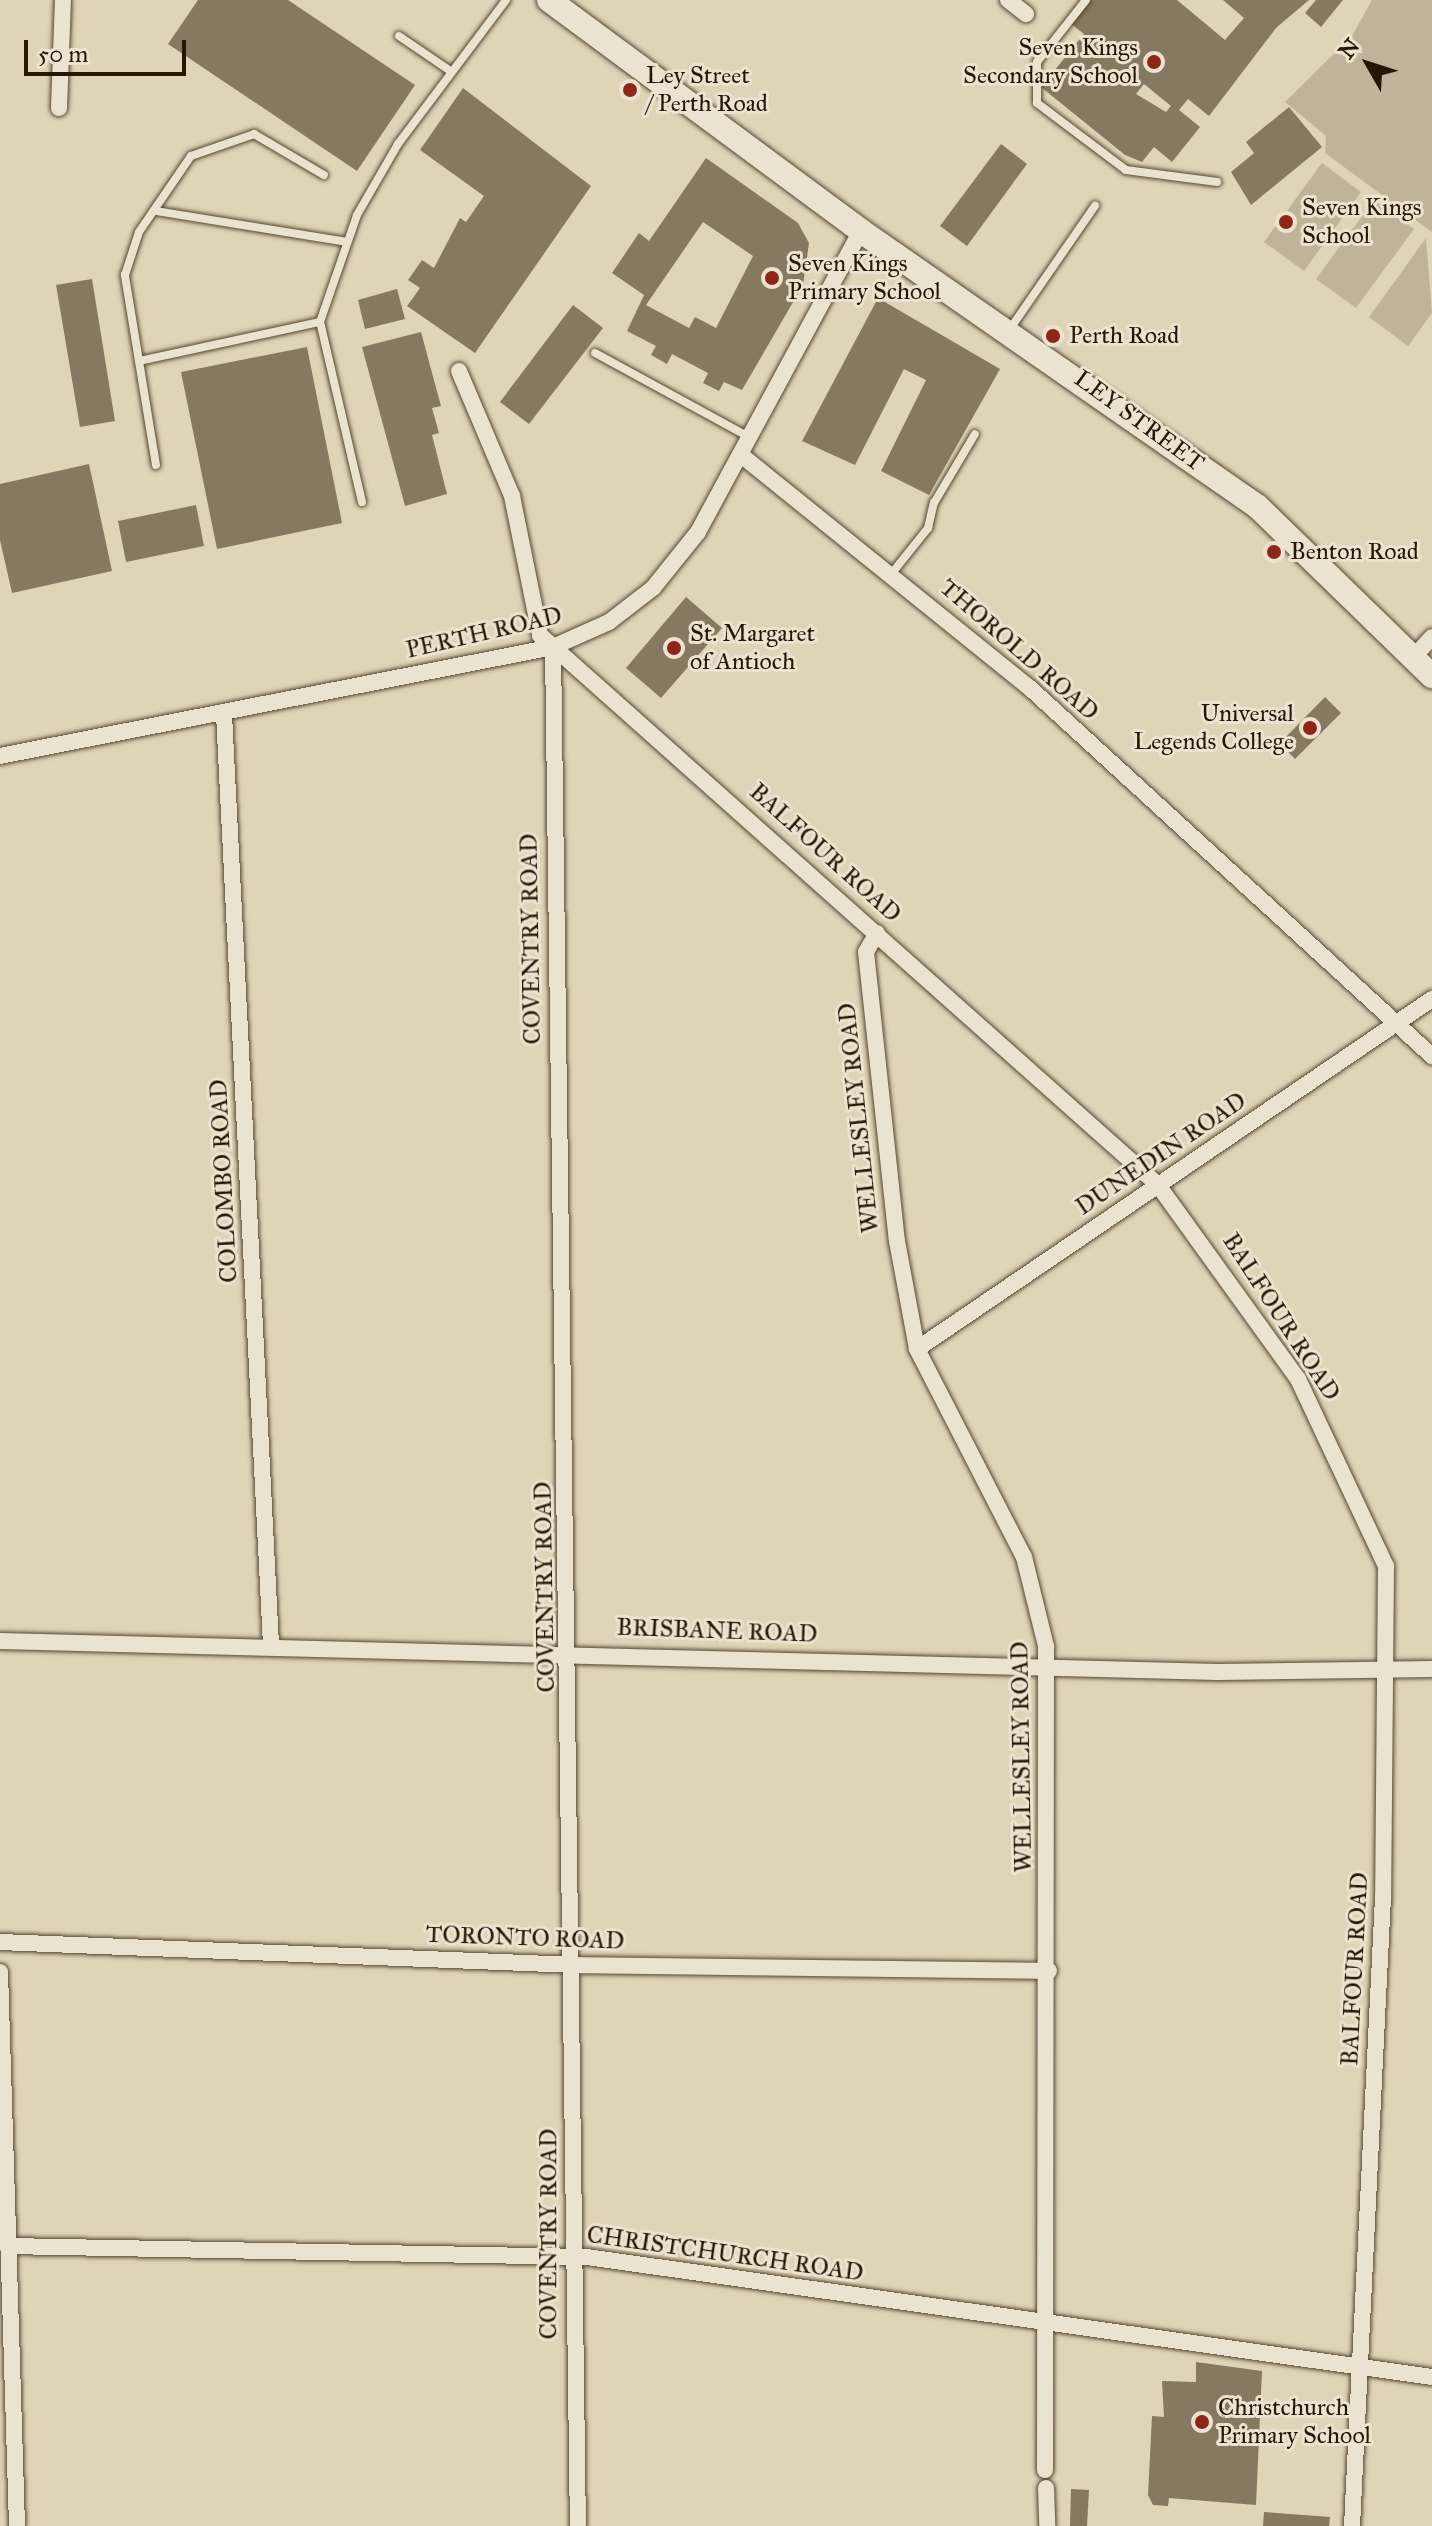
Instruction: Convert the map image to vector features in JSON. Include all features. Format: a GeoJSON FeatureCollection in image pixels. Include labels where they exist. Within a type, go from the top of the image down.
{"type":"FeatureCollection","features":[{"type":"Feature","properties":{"kind":"street"},"geometry":{"type":"LineString","coordinates":[[59,108],[63,0]]}},
{"type":"Feature","properties":{"kind":"street","name":"LEY STREET"},"geometry":{"type":"LineString","coordinates":[[549,0],[861,231],[1009,330],[1257,506],[1432,676]]}},
{"type":"Feature","properties":{"kind":"street"},"geometry":{"type":"LineString","coordinates":[[1008,0],[1026,14]]}},
{"type":"Feature","properties":{"kind":"street","name":"PERTH ROAD"},"geometry":{"type":"LineString","coordinates":[[0,756],[553,647],[609,622],[653,588],[698,532],[861,231]]}},
{"type":"Feature","properties":{"kind":"street"},"geometry":{"type":"LineString","coordinates":[[459,371],[512,496],[536,622],[553,647]]}},
{"type":"Feature","properties":{"kind":"street","name":"THOROLD ROAD"},"geometry":{"type":"LineString","coordinates":[[741,455],[892,573],[1399,1021],[1432,1056]]}},
{"type":"Feature","properties":{"kind":"street"},"geometry":{"type":"LineString","coordinates":[[1413,658],[1432,637]]}},
{"type":"Feature","properties":{"kind":"street","name":"BALFOUR ROAD"},"geometry":{"type":"LineString","coordinates":[[553,647],[1158,1185],[1298,1379],[1344,1465],[1386,1566],[1389,1668],[1352,2526]]}},
{"type":"Feature","properties":{"kind":"street","name":"COVENTRY ROAD"},"geometry":{"type":"LineString","coordinates":[[553,647],[570,1650],[574,1965],[571,2257],[578,2526]]}},
{"type":"Feature","properties":{"kind":"street","name":"COLOMBO ROAD"},"geometry":{"type":"LineString","coordinates":[[224,714],[271,1646]]}},
{"type":"Feature","properties":{"kind":"street","name":"WELLESLEY ROAD"},"geometry":{"type":"LineString","coordinates":[[877,933],[866,952],[897,1241],[917,1349],[1024,1557],[1046,1664],[1049,1971],[1043,2326],[1045,2470]]}},
{"type":"Feature","properties":{"kind":"street","name":"DUNEDIN ROAD"},"geometry":{"type":"LineString","coordinates":[[917,1349],[1432,999]]}},
{"type":"Feature","properties":{"kind":"street","name":"BRISBANE ROAD"},"geometry":{"type":"LineString","coordinates":[[0,1641],[570,1650],[1218,1672],[1432,1669]]}},
{"type":"Feature","properties":{"kind":"street","name":"TORONTO ROAD"},"geometry":{"type":"LineString","coordinates":[[0,1942],[574,1965],[1049,1971]]}},
{"type":"Feature","properties":{"kind":"street"},"geometry":{"type":"LineString","coordinates":[[0,1972],[17,2526]]}},
{"type":"Feature","properties":{"kind":"street","name":"CHRISTCHURCH ROAD"},"geometry":{"type":"LineString","coordinates":[[7,2246],[571,2257],[1043,2326],[1432,2377]]}},
{"type":"Feature","properties":{"kind":"street"},"geometry":{"type":"LineString","coordinates":[[1046,2488],[1047,2526]]}},
{"type":"Feature","properties":{"kind":"lane"},"geometry":{"type":"LineString","coordinates":[[362,502],[320,322],[347,242],[398,144],[449,70],[506,0]]}},
{"type":"Feature","properties":{"kind":"lane"},"geometry":{"type":"LineString","coordinates":[[1086,0],[1037,62],[1037,103],[1126,170],[1217,182]]}},
{"type":"Feature","properties":{"kind":"lane"},"geometry":{"type":"LineString","coordinates":[[399,36],[449,70]]}},
{"type":"Feature","properties":{"kind":"lane"},"geometry":{"type":"LineString","coordinates":[[156,465],[125,275],[139,232],[191,156],[254,134],[324,175]]}},
{"type":"Feature","properties":{"kind":"lane"},"geometry":{"type":"LineString","coordinates":[[1009,330],[1095,206]]}},
{"type":"Feature","properties":{"kind":"lane"},"geometry":{"type":"LineString","coordinates":[[156,211],[347,242]]}},
{"type":"Feature","properties":{"kind":"lane"},"geometry":{"type":"LineString","coordinates":[[139,361],[320,322]]}},
{"type":"Feature","properties":{"kind":"lane"},"geometry":{"type":"LineString","coordinates":[[595,353],[750,437]]}},
{"type":"Feature","properties":{"kind":"lane"},"geometry":{"type":"LineString","coordinates":[[892,573],[928,528],[934,503],[975,434]]}},
{"type":"Feature","properties":{"kind":"shaded area"},"geometry":{"type":"Polygon","coordinates":[[[1372,0],[1432,0],[1432,232],[1325,153],[1326,136],[1285,102],[1352,36],[1372,0]]]}},
{"type":"Feature","properties":{"kind":"shaded area"},"geometry":{"type":"Polygon","coordinates":[[[1322,163],[1361,192],[1304,271],[1264,242],[1322,163]]]}},
{"type":"Feature","properties":{"kind":"shaded area"},"geometry":{"type":"Polygon","coordinates":[[[1374,200],[1414,229],[1356,308],[1316,279],[1374,200]]]}},
{"type":"Feature","properties":{"kind":"shaded area"},"geometry":{"type":"Polygon","coordinates":[[[1426,238],[1432,313],[1408,346],[1369,317],[1426,238]]]}},
{"type":"Feature","properties":{"kind":"building"},"geometry":{"type":"Polygon","coordinates":[[[198,0],[288,0],[415,85],[357,171],[168,44],[198,0]]]}},
{"type":"Feature","properties":{"kind":"building","name":"Seven Kings Secondary School"},"geometry":{"type":"Polygon","coordinates":[[[1090,0],[1177,0],[1225,40],[1244,18],[1223,0],[1309,0],[1276,28],[1209,116],[1188,99],[1179,110],[1200,127],[1172,162],[1154,147],[1142,162],[1125,155],[1041,87],[1084,34],[1071,24],[1090,0]],[[1144,84],[1136,94],[1166,112],[1171,106],[1144,84]]]}},
{"type":"Feature","properties":{"kind":"building"},"geometry":{"type":"Polygon","coordinates":[[[1316,0],[1343,0],[1321,27],[1305,13],[1316,0]]]}},
{"type":"Feature","properties":{"kind":"building"},"geometry":{"type":"Polygon","coordinates":[[[463,88],[591,186],[475,353],[407,306],[420,288],[408,280],[422,260],[434,268],[460,218],[466,222],[484,196],[420,150],[463,88]]]}},
{"type":"Feature","properties":{"kind":"building"},"geometry":{"type":"Polygon","coordinates":[[[1289,107],[1322,147],[1251,205],[1231,172],[1254,153],[1246,142],[1289,107]]]}},
{"type":"Feature","properties":{"kind":"building"},"geometry":{"type":"Polygon","coordinates":[[[1001,144],[1027,164],[967,246],[940,226],[1001,144]]]}},
{"type":"Feature","properties":{"kind":"building","name":"Seven Kings Primary School"},"geometry":{"type":"Polygon","coordinates":[[[706,158],[798,223],[809,243],[803,285],[742,390],[724,382],[719,391],[703,383],[708,373],[672,354],[667,364],[651,355],[656,346],[627,331],[644,295],[612,273],[639,233],[649,241],[706,158]],[[703,222],[646,305],[689,328],[695,317],[716,328],[753,256],[703,222]]]}},
{"type":"Feature","properties":{"kind":"building"},"geometry":{"type":"Polygon","coordinates":[[[92,279],[115,421],[80,427],[56,285],[92,279]]]}},
{"type":"Feature","properties":{"kind":"building"},"geometry":{"type":"Polygon","coordinates":[[[397,289],[405,319],[365,329],[358,300],[397,289]]]}},
{"type":"Feature","properties":{"kind":"building"},"geometry":{"type":"Polygon","coordinates":[[[878,298],[1000,369],[929,495],[881,471],[926,380],[904,369],[855,465],[802,441],[878,298]]]}},
{"type":"Feature","properties":{"kind":"building"},"geometry":{"type":"Polygon","coordinates":[[[573,305],[603,328],[529,424],[500,402],[573,305]]]}},
{"type":"Feature","properties":{"kind":"building"},"geometry":{"type":"Polygon","coordinates":[[[421,332],[441,406],[432,408],[439,433],[432,435],[447,494],[405,506],[362,347],[421,332]]]}},
{"type":"Feature","properties":{"kind":"building"},"geometry":{"type":"Polygon","coordinates":[[[307,347],[342,523],[217,549],[181,372],[307,347]]]}},
{"type":"Feature","properties":{"kind":"building"},"geometry":{"type":"Polygon","coordinates":[[[89,464],[112,571],[12,593],[0,540],[0,484],[89,464]]]}},
{"type":"Feature","properties":{"kind":"building"},"geometry":{"type":"Polygon","coordinates":[[[196,505],[204,546],[126,562],[118,521],[196,505]]]}},
{"type":"Feature","properties":{"kind":"building","name":"St. Margaret of Antioch"},"geometry":{"type":"Polygon","coordinates":[[[686,597],[722,628],[661,698],[626,668],[686,597]]]}},
{"type":"Feature","properties":{"kind":"building","name":"Universal Legends College"},"geometry":{"type":"Polygon","coordinates":[[[1325,697],[1341,713],[1295,759],[1280,743],[1325,697]]]}},
{"type":"Feature","properties":{"kind":"building"},"geometry":{"type":"Polygon","coordinates":[[[1196,2362],[1262,2371],[1256,2505],[1169,2498],[1168,2506],[1153,2505],[1148,2495],[1152,2416],[1164,2417],[1162,2381],[1196,2382],[1196,2362]]]}},
{"type":"Feature","properties":{"kind":"building"},"geometry":{"type":"Polygon","coordinates":[[[1071,2489],[1089,2490],[1087,2526],[1070,2526],[1071,2489]]]}},
{"type":"Feature","properties":{"kind":"building"},"geometry":{"type":"Polygon","coordinates":[[[1264,2512],[1330,2517],[1329,2526],[1263,2526],[1264,2512]]]}},
{"type":"Feature","properties":{"kind":"place","name":"Seven Kings Secondary School"},"geometry":{"type":"Point","coordinates":[1154,62]}},
{"type":"Feature","properties":{"kind":"place","name":"Ley Street / Perth Road"},"geometry":{"type":"Point","coordinates":[630,90]}},
{"type":"Feature","properties":{"kind":"place","name":"Seven Kings School"},"geometry":{"type":"Point","coordinates":[1286,222]}},
{"type":"Feature","properties":{"kind":"place","name":"Seven Kings Primary School"},"geometry":{"type":"Point","coordinates":[772,278]}},
{"type":"Feature","properties":{"kind":"place","name":"Perth Road"},"geometry":{"type":"Point","coordinates":[1053,336]}},
{"type":"Feature","properties":{"kind":"place","name":"Benton Road"},"geometry":{"type":"Point","coordinates":[1274,552]}},
{"type":"Feature","properties":{"kind":"place","name":"St. Margaret of Antioch"},"geometry":{"type":"Point","coordinates":[674,648]}},
{"type":"Feature","properties":{"kind":"place","name":"Universal Legends College"},"geometry":{"type":"Point","coordinates":[1310,728]}},
{"type":"Feature","properties":{"kind":"place","name":"Christchurch Primary School"},"geometry":{"type":"Point","coordinates":[1202,2422]}}]}
